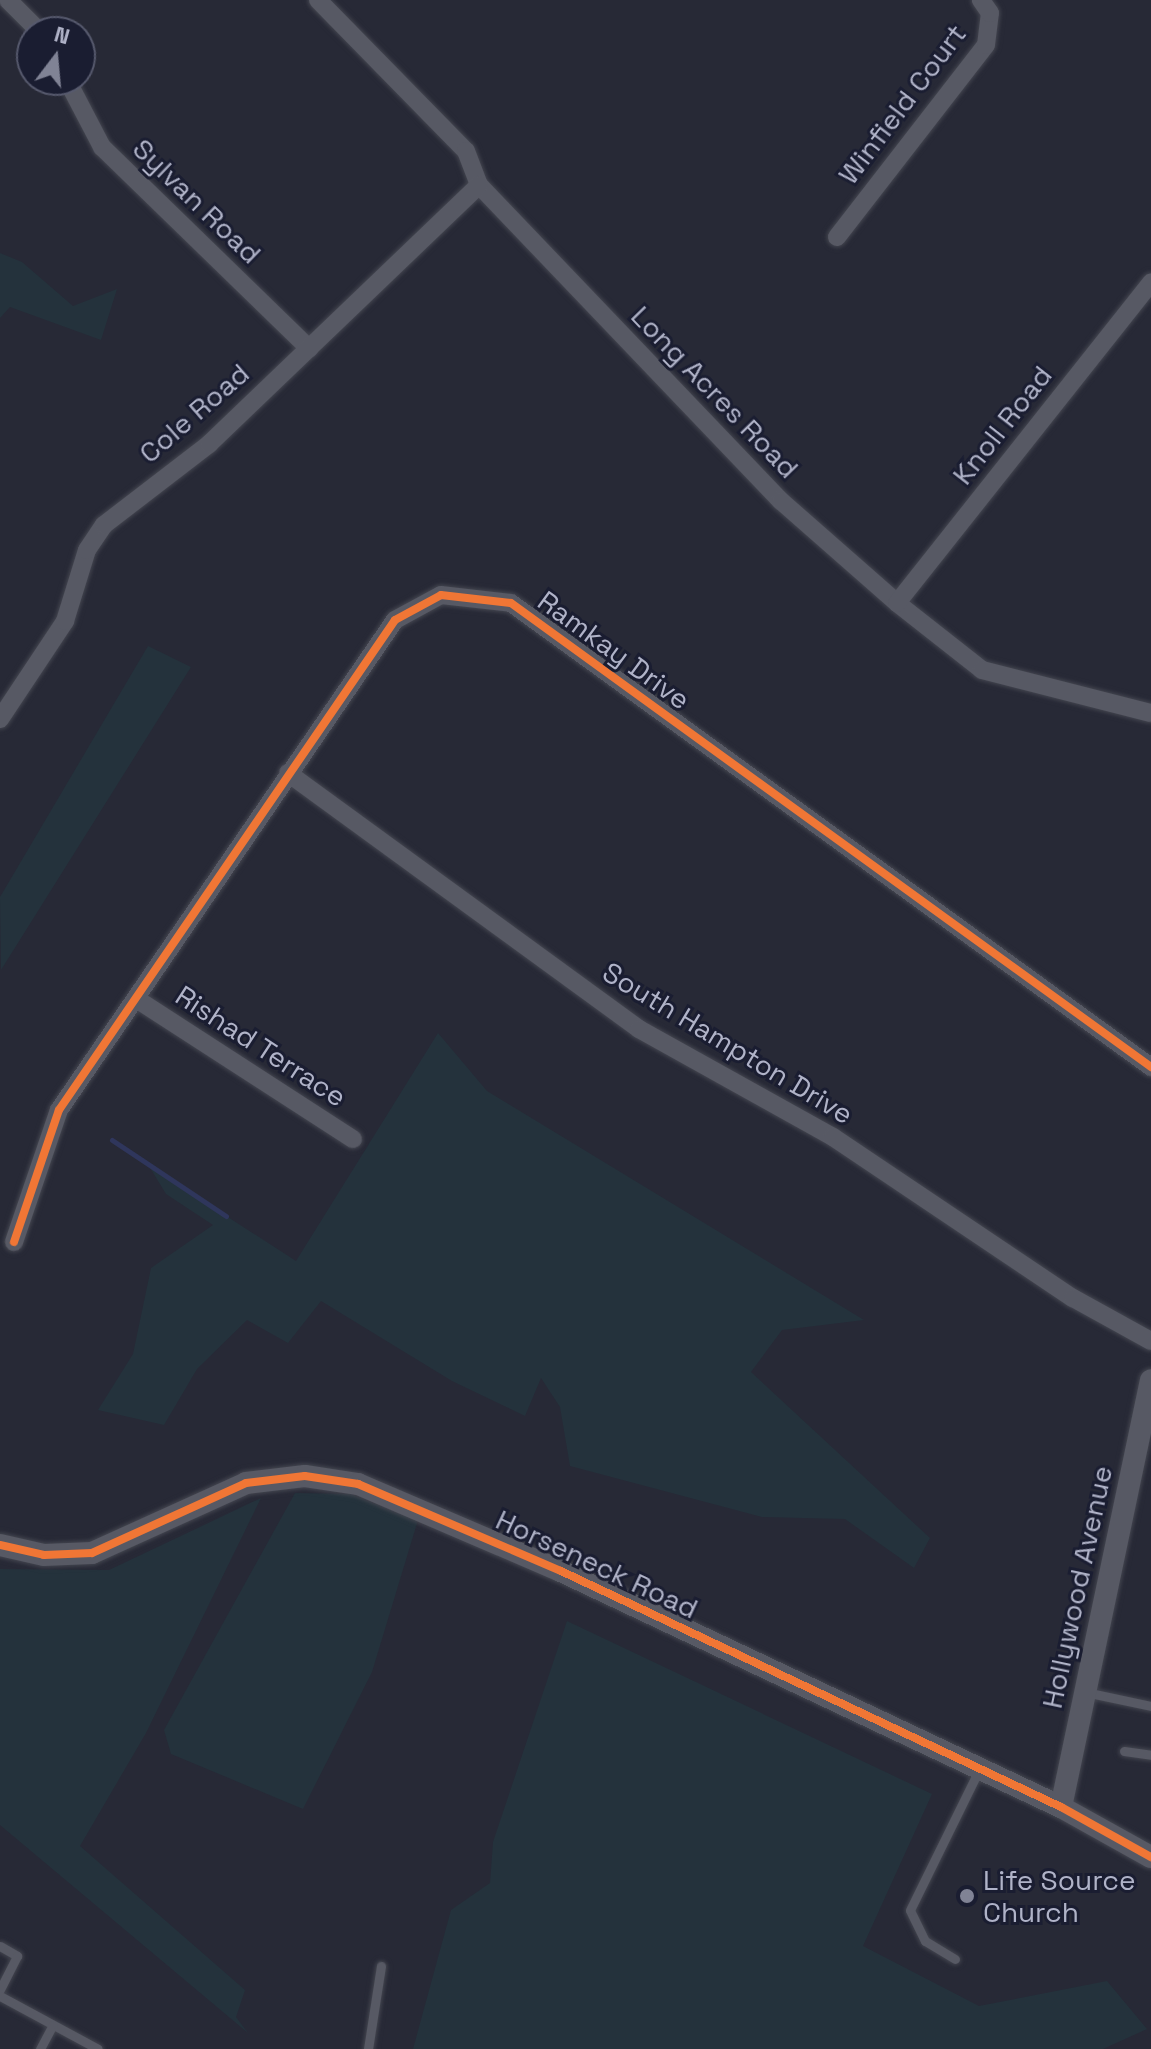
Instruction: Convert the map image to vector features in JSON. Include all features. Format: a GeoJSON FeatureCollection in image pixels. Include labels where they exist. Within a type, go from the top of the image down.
{"type":"FeatureCollection","features":[{"type":"Feature","properties":{"kind":"street"},"geometry":{"type":"LineString","coordinates":[[8,0],[24,16]]}},
{"type":"Feature","properties":{"kind":"street","name":"Long Acres Road"},"geometry":{"type":"LineString","coordinates":[[318,0],[466,151],[479,185],[781,501],[897,603],[982,670],[1151,713]]}},
{"type":"Feature","properties":{"kind":"street","name":"Winfield Court"},"geometry":{"type":"LineString","coordinates":[[837,237],[986,45],[990,13],[981,0]]}},
{"type":"Feature","properties":{"kind":"street","name":"Sylvan Road"},"geometry":{"type":"LineString","coordinates":[[75,96],[102,147],[309,348]]}},
{"type":"Feature","properties":{"kind":"street","name":"Cole Road"},"geometry":{"type":"LineString","coordinates":[[0,719],[65,621],[87,550],[104,525],[209,444],[479,185]]}},
{"type":"Feature","properties":{"kind":"street","name":"Knoll Road"},"geometry":{"type":"LineString","coordinates":[[897,603],[1151,282]]}},
{"type":"Feature","properties":{"kind":"street","name":"Ramkay Drive"},"geometry":{"type":"LineString","coordinates":[[14,1242],[59,1110],[138,1000],[288,773],[395,620],[441,595],[511,603],[1151,1067]]}},
{"type":"Feature","properties":{"kind":"street","name":"South Hampton Drive"},"geometry":{"type":"LineString","coordinates":[[288,773],[639,1029],[833,1137],[1073,1298],[1151,1341]]}},
{"type":"Feature","properties":{"kind":"street","name":"Rishad Terrace"},"geometry":{"type":"LineString","coordinates":[[138,1000],[353,1139]]}},
{"type":"Feature","properties":{"kind":"street","name":"Hollywood Avenue"},"geometry":{"type":"LineString","coordinates":[[1061,1807],[1147,1422],[1151,1380]]}},
{"type":"Feature","properties":{"kind":"street","name":"Horseneck Road"},"geometry":{"type":"LineString","coordinates":[[0,1545],[44,1555],[92,1553],[246,1483],[305,1476],[358,1484],[490,1538],[980,1768],[1061,1807],[1151,1857]]}},
{"type":"Feature","properties":{"kind":"lane"},"geometry":{"type":"LineString","coordinates":[[1085,1692],[1151,1706]]}},
{"type":"Feature","properties":{"kind":"lane"},"geometry":{"type":"LineString","coordinates":[[1124,1751],[1151,1755]]}},
{"type":"Feature","properties":{"kind":"lane"},"geometry":{"type":"LineString","coordinates":[[955,1959],[925,1941],[910,1910],[980,1768]]}},
{"type":"Feature","properties":{"kind":"lane"},"geometry":{"type":"LineString","coordinates":[[0,1946],[17,1956],[0,1993],[98,2049]]}},
{"type":"Feature","properties":{"kind":"lane"},"geometry":{"type":"LineString","coordinates":[[368,2049],[381,1966]]}},
{"type":"Feature","properties":{"kind":"lane"},"geometry":{"type":"LineString","coordinates":[[40,2049],[53,2025]]}},
{"type":"Feature","properties":{"kind":"shaded area"},"geometry":{"type":"Polygon","coordinates":[[[0,253],[22,262],[73,306],[117,289],[101,340],[10,307],[0,318],[0,253]]]}},
{"type":"Feature","properties":{"kind":"shaded area"},"geometry":{"type":"Polygon","coordinates":[[[148,646],[191,667],[1,970],[0,897],[148,646]]]}},
{"type":"Feature","properties":{"kind":"shaded area"},"geometry":{"type":"Polygon","coordinates":[[[438,1033],[487,1091],[864,1320],[782,1330],[751,1372],[930,1538],[914,1568],[845,1519],[762,1517],[570,1466],[560,1407],[541,1378],[525,1416],[452,1381],[321,1301],[288,1343],[247,1320],[197,1369],[164,1425],[98,1410],[133,1354],[151,1268],[213,1225],[166,1194],[149,1166],[296,1261],[438,1033]]]}},
{"type":"Feature","properties":{"kind":"shaded area"},"geometry":{"type":"Polygon","coordinates":[[[295,1493],[350,1494],[418,1520],[372,1672],[303,1809],[171,1754],[164,1730],[295,1493]]]}},
{"type":"Feature","properties":{"kind":"shaded area"},"geometry":{"type":"Polygon","coordinates":[[[261,1498],[146,1733],[80,1846],[245,1990],[236,2017],[248,2033],[0,1825],[0,1569],[109,1570],[261,1498]]]}},
{"type":"Feature","properties":{"kind":"shaded area"},"geometry":{"type":"Polygon","coordinates":[[[567,1621],[932,1794],[863,1946],[979,2006],[1107,1981],[1147,2029],[1103,2049],[413,2049],[451,1910],[490,1883],[493,1842],[567,1621]]]}},
{"type":"Feature","properties":{"kind":"waterway"},"geometry":{"type":"LineString","coordinates":[[112,1140],[226,1216]]}},
{"type":"Feature","properties":{"kind":"cycle path"},"geometry":{"type":"LineString","coordinates":[[14,1242],[59,1110],[395,620],[441,595],[511,603],[1151,1067]]}},
{"type":"Feature","properties":{"kind":"cycle path"},"geometry":{"type":"LineString","coordinates":[[0,1545],[44,1555],[92,1553],[246,1483],[305,1476],[358,1484],[561,1571],[1061,1807],[1151,1857]]}},
{"type":"Feature","properties":{"kind":"place","name":"Life Source Church"},"geometry":{"type":"Point","coordinates":[967,1896]}}]}
